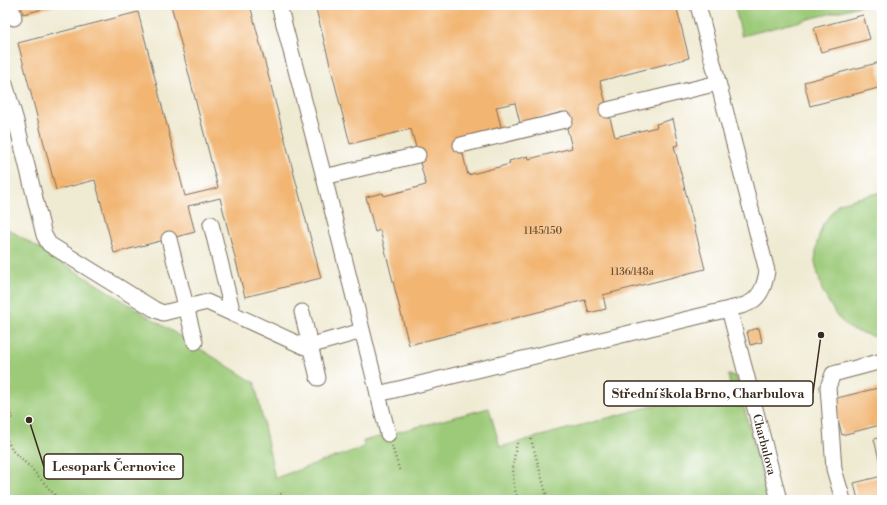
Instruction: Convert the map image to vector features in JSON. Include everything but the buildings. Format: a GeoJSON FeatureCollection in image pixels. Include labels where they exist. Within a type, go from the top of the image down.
{"type":"FeatureCollection","features":[{"type":"Feature","properties":{"kind":"street"},"geometry":{"type":"LineString","coordinates":[[279,5],[324,177],[388,434]]}},
{"type":"Feature","properties":{"kind":"street"},"geometry":{"type":"LineString","coordinates":[[378,394],[729,309],[750,303],[754,300],[762,290],[767,271],[698,5]]}},
{"type":"Feature","properties":{"kind":"street"},"geometry":{"type":"LineString","coordinates":[[607,110],[718,82]]}},
{"type":"Feature","properties":{"kind":"street"},"geometry":{"type":"LineString","coordinates":[[5,85],[16,121],[44,235],[49,244],[154,309],[163,313],[207,302],[305,347],[362,331]]}},
{"type":"Feature","properties":{"kind":"street"},"geometry":{"type":"LineString","coordinates":[[461,145],[565,120]]}},
{"type":"Feature","properties":{"kind":"street"},"geometry":{"type":"LineString","coordinates":[[324,177],[418,155]]}},
{"type":"Feature","properties":{"kind":"street"},"geometry":{"type":"LineString","coordinates":[[211,224],[233,314]]}},
{"type":"Feature","properties":{"kind":"street"},"geometry":{"type":"LineString","coordinates":[[169,239],[194,342]]}},
{"type":"Feature","properties":{"kind":"street","name":"Charbulova"},"geometry":{"type":"LineString","coordinates":[[729,309],[779,500]]}},
{"type":"Feature","properties":{"kind":"street"},"geometry":{"type":"LineString","coordinates":[[302,312],[318,378]]}},
{"type":"Feature","properties":{"kind":"street"},"geometry":{"type":"LineString","coordinates":[[843,500],[834,469],[828,387],[833,374],[882,361]]}},
{"type":"Feature","properties":{"kind":"path"},"geometry":{"type":"LineString","coordinates":[[388,434],[400,472]]}},
{"type":"Feature","properties":{"kind":"path"},"geometry":{"type":"LineString","coordinates":[[5,437],[13,451],[30,467],[59,500]]}},
{"type":"Feature","properties":{"kind":"path"},"geometry":{"type":"LineString","coordinates":[[531,439],[548,500]]}},
{"type":"Feature","properties":{"kind":"path"},"geometry":{"type":"LineString","coordinates":[[517,443],[514,456],[513,475],[517,497],[519,500]]}},
{"type":"Feature","properties":{"kind":"path"},"geometry":{"type":"LineString","coordinates":[[270,500],[284,492]]}},
{"type":"Feature","properties":{"kind":"path"},"geometry":{"type":"LineString","coordinates":[[5,495],[16,500]]}},
{"type":"Feature","properties":{"kind":"green space"},"geometry":{"type":"Polygon","coordinates":[[[734,5],[864,5],[742,36],[734,5]]]}},
{"type":"Feature","properties":{"kind":"green space"},"geometry":{"type":"Polygon","coordinates":[[[882,192],[882,335],[875,337],[852,330],[837,317],[822,290],[815,262],[817,242],[823,224],[839,203],[882,192]]]}},
{"type":"Feature","properties":{"kind":"green space"},"geometry":{"type":"Polygon","coordinates":[[[5,227],[255,383],[275,478],[364,447],[363,441],[489,408],[500,447],[730,385],[728,375],[736,376],[768,500],[5,500],[5,227]]]}},
{"type":"Feature","properties":{"kind":"place","name":"Střední škola Brno, Charbulova"},"geometry":{"type":"Point","coordinates":[821,335]}},
{"type":"Feature","properties":{"kind":"place","name":"Lesopark Černovice"},"geometry":{"type":"Point","coordinates":[29,420]}}]}
